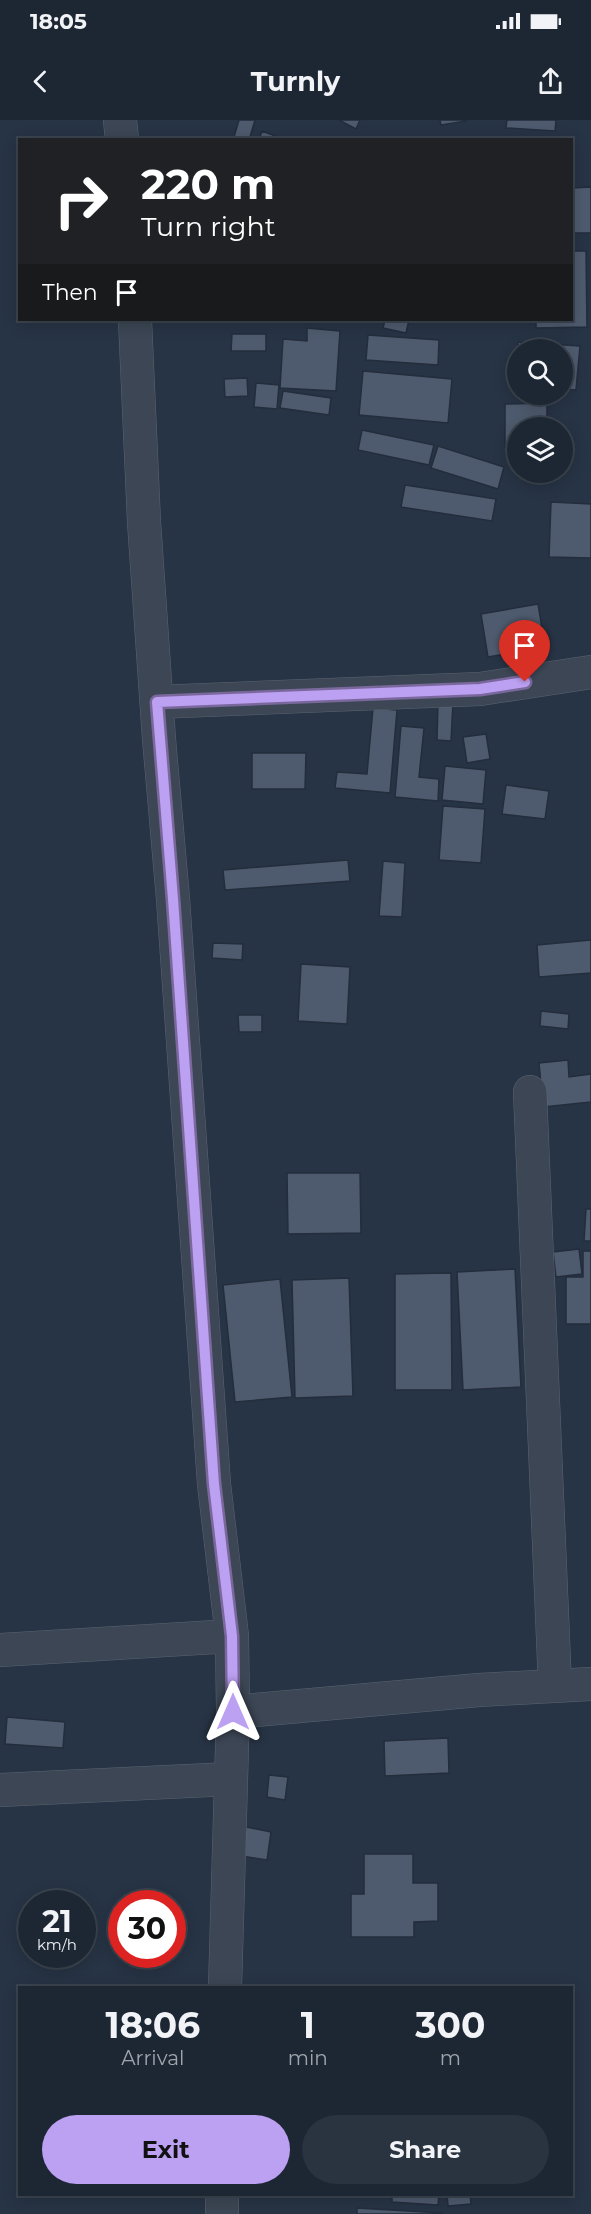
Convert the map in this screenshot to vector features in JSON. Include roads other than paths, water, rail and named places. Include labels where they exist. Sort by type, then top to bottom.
[{"type":"street","points":[[120,120],[122,138]]},
{"type":"street","points":[[135,321],[144,522],[214,1484],[232,1636],[233,1712],[225,1986]]},
{"type":"street","points":[[157,702],[480,689],[591,672]]},
{"type":"street","points":[[530,1092],[555,1686]]},
{"type":"street","points":[[0,1650],[232,1636]]},
{"type":"street","points":[[233,1712],[478,1690],[591,1684]]},
{"type":"street","points":[[0,1790],[230,1779]]},
{"type":"street","points":[[222,2196],[222,2214]]}]
